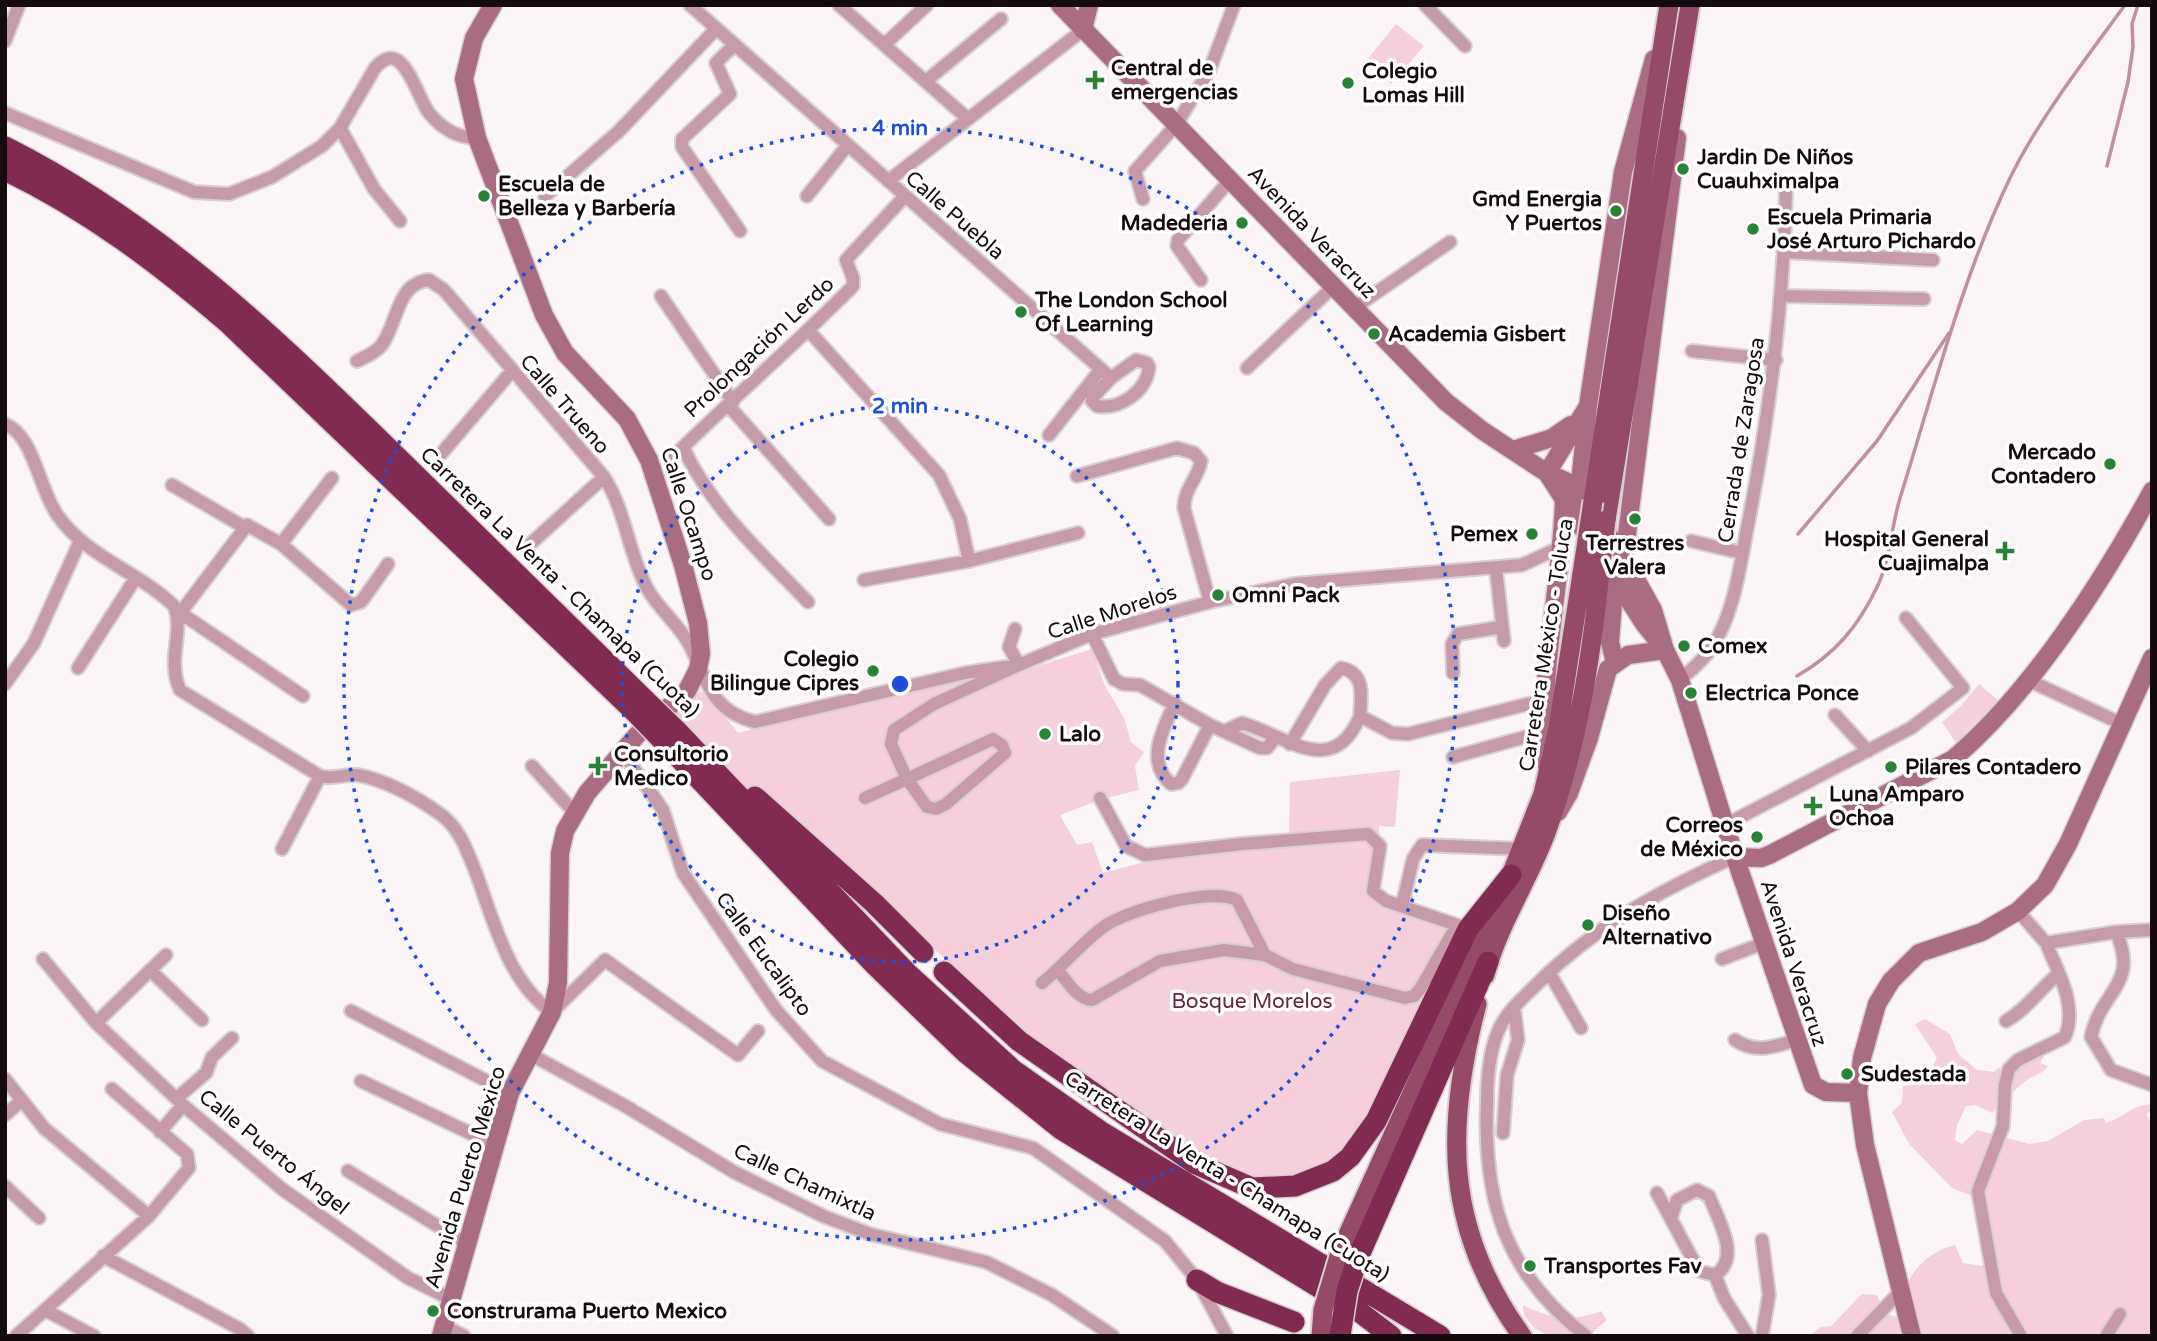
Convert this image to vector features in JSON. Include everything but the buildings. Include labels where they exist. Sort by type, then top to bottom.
[{"type":"highway","name":"Carretera La Venta - Chamapa (Cuota)","points":[[5,147],[63,177],[138,226],[235,302],[310,370],[672,738],[876,966],[965,1052],[1061,1129],[1361,1313],[1391,1336]]},
{"type":"highway","name":"Carretera La Venta - Chamapa (Cuota)","points":[[5,170],[97,220],[160,264],[227,322],[640,706]]},
{"type":"highway","name":"Carretera La Venta - Chamapa (Cuota)","points":[[672,738],[713,768],[907,973],[1013,1070],[1103,1133],[1440,1336]]},
{"type":"highway","points":[[713,768],[768,806],[923,952]]},
{"type":"highway","points":[[944,972],[1019,1041],[1195,1163],[1252,1188],[1295,1186],[1334,1171],[1350,1157],[1376,1121],[1462,927],[1511,875]]},
{"type":"highway","points":[[1340,1336],[1349,1255],[1488,962]]},
{"type":"highway","points":[[1197,1280],[1217,1292],[1294,1322]]},
{"type":"main road","name":"Carretera México - Toluca","points":[[1522,1336],[1488,1280],[1469,1235],[1456,1177],[1456,1118],[1467,1043],[1488,962],[1545,834],[1578,730],[1606,520],[1689,8]]},
{"type":"main road","name":"Carretera México - Toluca","points":[[1321,1336],[1323,1310],[1522,849],[1548,777],[1599,575],[1578,497],[1669,9]]},
{"type":"street","points":[[6,39],[19,5]]},
{"type":"street","name":"Calle Puebla","points":[[690,5],[733,46],[1111,378]]},
{"type":"street","points":[[839,5],[968,119]]},
{"type":"street","points":[[885,44],[927,5]]},
{"type":"street","name":"Avenida Veracruz","points":[[1060,5],[1446,402],[1547,474],[1570,482],[1578,497],[1624,558],[1653,610],[1665,650],[1680,680],[1735,857],[1813,1085],[1826,1092],[1858,1093]]},
{"type":"street","points":[[888,181],[1083,30],[1088,5]]},
{"type":"street","points":[[1143,199],[1135,171],[1176,125],[1210,69],[1234,5]]},
{"type":"street","points":[[1425,5],[1465,46]]},
{"type":"street","name":"Calle Ocampo","points":[[487,7],[474,38],[464,79],[477,138],[550,326],[565,353],[627,419],[649,460],[698,623],[701,639],[698,669]]},
{"type":"street","points":[[1624,558],[1682,101],[1689,8]]},
{"type":"street","points":[[1548,777],[1543,732],[1544,700],[1563,546],[1578,497],[1588,406],[1623,172],[1669,9]]},
{"type":"street","points":[[926,81],[1001,19]]},
{"type":"street","points":[[545,195],[620,131],[715,30]]},
{"type":"street","points":[[733,46],[716,63],[730,94],[686,134],[682,139],[682,147],[740,231]]},
{"type":"street","points":[[5,113],[173,184],[209,195],[229,194],[262,182],[308,156],[340,128],[375,68],[382,60],[393,57],[402,62],[429,112],[446,130],[462,138],[477,138]]},
{"type":"street","points":[[340,128],[374,189],[400,220]]},
{"type":"street","points":[[807,196],[846,146]]},
{"type":"street","points":[[1201,280],[1177,246],[1178,240],[1230,180]]},
{"type":"street","name":"Cerrada de Zaragosa","points":[[1680,680],[1712,648],[1729,613],[1742,553],[1768,423],[1776,360],[1785,252],[1786,187]]},
{"type":"street","name":"Prolongación Lerdo","points":[[671,459],[709,419],[731,403],[853,286],[853,278],[846,265],[849,255],[904,197]]},
{"type":"street","points":[[1354,308],[1450,242]]},
{"type":"street","points":[[1785,252],[1933,260]]},
{"type":"street","name":"Calle Trueno","points":[[357,361],[382,345],[406,292],[421,281],[429,281],[459,308],[614,492],[646,587],[670,621],[682,632],[698,669]]},
{"type":"street","points":[[1247,368],[1333,287]]},
{"type":"street","points":[[661,296],[731,403],[829,519]]},
{"type":"street","points":[[1782,296],[1924,299]]},
{"type":"street","points":[[808,331],[939,475],[960,519],[969,561]]},
{"type":"street","points":[[1692,351],[1776,360]]},
{"type":"street","points":[[1136,360],[1147,363],[1149,367],[1146,379],[1135,395],[1106,408],[1097,407],[1092,401],[1093,397],[1111,378],[1136,360]]},
{"type":"street","points":[[1049,435],[1101,369]]},
{"type":"street","points":[[441,454],[511,372]]},
{"type":"street","points":[[1547,474],[1588,406]]},
{"type":"street","points":[[1513,450],[1552,438],[1577,421]]},
{"type":"street","points":[[5,424],[22,435],[45,496],[80,541],[167,599],[178,616],[188,618],[303,696]]},
{"type":"street","points":[[683,447],[705,488],[749,541],[808,602]]},
{"type":"street","points":[[1077,476],[1177,448],[1194,453],[1201,461],[1200,469],[1184,496],[1184,508],[1210,602]]},
{"type":"street","points":[[527,547],[604,477]]},
{"type":"street","points":[[281,544],[332,478]]},
{"type":"street","points":[[172,485],[244,527]]},
{"type":"street","points":[[1586,1336],[1530,1281],[1508,1246],[1490,1186],[1486,1133],[1488,1076],[1500,1027],[1514,1007],[1549,972],[1588,937],[1627,911],[1735,857],[1761,858],[1769,855],[1953,759],[1979,737],[2028,680],[2119,550],[2152,491]]},
{"type":"street","name":"Avenida Veracruz","points":[[1578,497],[1599,575],[1665,650]]},
{"type":"street","points":[[388,564],[360,601],[352,605],[281,544],[251,525],[244,527],[178,616],[173,655],[175,678],[180,690],[320,776],[329,779],[356,775],[377,782],[438,813],[452,825],[465,845],[514,970],[535,1001],[552,1012],[604,960],[738,1055],[758,1031]]},
{"type":"street","points":[[864,580],[969,561],[1078,533]]},
{"type":"street","points":[[1563,546],[1576,536],[1590,541]]},
{"type":"street","points":[[5,684],[34,643],[80,541]]},
{"type":"street","points":[[1691,541],[1742,553]]},
{"type":"street","name":"Calle Morelos","points":[[698,669],[706,686],[724,707],[737,717],[755,722],[965,673],[1019,665],[1093,634],[1210,602],[1294,584],[1522,565],[1563,546]]},
{"type":"street","points":[[1496,569],[1504,641]]},
{"type":"street","points":[[1599,575],[1615,663]]},
{"type":"street","points":[[78,668],[135,579]]},
{"type":"street","points":[[1725,825],[1911,728],[1963,688],[1906,618]]},
{"type":"street","points":[[1453,673],[1452,644],[1458,635],[1502,627]]},
{"type":"street","points":[[865,798],[907,779],[984,741],[993,739],[1002,745],[1005,753],[936,809],[927,807],[907,779],[891,744],[894,730],[934,704],[1019,665],[1009,647],[1015,629]]},
{"type":"street","points":[[1093,634],[1114,679],[1123,684],[1140,685],[1210,725],[1227,730],[1260,748],[1267,748],[1276,737],[1290,744],[1313,750],[1336,746],[1351,734],[1360,716],[1360,680],[1341,668],[1325,685],[1290,744]]},
{"type":"street","points":[[1545,834],[1569,793],[1608,669],[1628,655],[1665,650]]},
{"type":"street","points":[[1912,1336],[1866,1145],[1858,1093],[1862,1058],[1877,1004],[1906,963],[1919,953],[1982,932],[2018,911],[2045,885],[2068,844],[2120,723],[2152,658]]},
{"type":"street","name":"Avenida Puerto México","points":[[442,1331],[510,1093],[528,1053],[552,1012],[560,954],[559,853],[574,812],[623,752],[687,691],[698,669]]},
{"type":"street","points":[[2028,680],[2120,723]]},
{"type":"street","points":[[1360,716],[1392,733],[1408,734],[1544,700]]},
{"type":"street","points":[[1175,704],[1156,745],[1163,773],[1171,784],[1182,779],[1210,725]]},
{"type":"street","points":[[1835,715],[1868,751]]},
{"type":"street","points":[[1453,757],[1543,732]]},
{"type":"street","name":"Calle Eucalipto","points":[[623,752],[663,810],[683,873],[776,1010],[821,1061],[940,1124],[1033,1148],[1164,1241],[1197,1280],[1227,1336]]},
{"type":"street","points":[[532,766],[574,812]]},
{"type":"street","points":[[282,849],[320,776]]},
{"type":"street","points":[[1058,970],[1084,999],[1092,999],[1169,959],[1224,950],[1265,955],[1293,969],[1405,998],[1420,989],[1462,927],[1402,906],[1373,891],[1380,846],[1368,834],[1145,855],[1125,846],[1100,798]]},
{"type":"street","points":[[1402,906],[1413,859],[1422,845],[1522,849]]},
{"type":"street","points":[[1042,983],[1112,921],[1204,896],[1229,896],[1237,900],[1265,955]]},
{"type":"street","points":[[2018,911],[2046,943],[2059,973],[2070,1010],[2070,1024],[2065,1037],[2018,1060],[2009,1069],[2005,1084],[2003,1126],[1978,1191],[1996,1293],[2021,1336]]},
{"type":"street","points":[[2046,943],[2116,932],[2152,930]]},
{"type":"street","points":[[2116,932],[2125,957],[2123,978],[2095,1017],[2091,1037],[2111,1070],[2152,1086]]},
{"type":"street","points":[[1722,959],[1764,943]]},
{"type":"street","points":[[99,1019],[166,955]]},
{"type":"street","name":"Calle Puerto Ángel","points":[[43,959],[180,1101],[282,1189],[408,1278],[451,1299]]},
{"type":"street","points":[[150,970],[202,1020]]},
{"type":"street","points":[[1549,972],[1581,1028]]},
{"type":"street","points":[[2006,1021],[2019,1014],[2036,992],[2059,973]]},
{"type":"street","points":[[1503,1133],[1507,1075],[1518,1040],[1514,1007]]},
{"type":"street","points":[[351,1011],[510,1093]]},
{"type":"street","points":[[160,1132],[180,1101],[206,1073],[212,1057],[232,1038]]},
{"type":"street","points":[[1735,1040],[1748,1048],[1766,1049],[1796,1040]]},
{"type":"street","name":"Calle Chamixtla","points":[[528,1053],[627,1107],[734,1172],[823,1216],[870,1234],[986,1262],[1052,1295],[1113,1336]]},
{"type":"street","points":[[5,1079],[44,1128],[149,1216]]},
{"type":"street","points":[[360,1081],[495,1145]]},
{"type":"street","points":[[16,1336],[149,1216],[185,1175],[190,1162],[187,1154],[112,1089]]},
{"type":"street","points":[[5,1115],[22,1100]]},
{"type":"street","points":[[348,1171],[467,1244]]},
{"type":"street","points":[[5,1186],[39,1217]]},
{"type":"street","points":[[1657,1193],[1699,1271],[1715,1275],[1725,1269],[1729,1261],[1726,1243],[1709,1196],[1697,1190],[1677,1200],[1671,1218]]},
{"type":"street","points":[[1762,1240],[1769,1295],[1762,1336]]},
{"type":"street","points":[[103,1256],[240,1329],[247,1336]]},
{"type":"street","points":[[1715,1275],[1724,1298],[1748,1336]]},
{"type":"street","points":[[1857,1336],[1900,1292]]},
{"type":"street","points":[[45,1310],[94,1336]]},
{"type":"street","points":[[2106,1336],[2120,1314]]},
{"type":"street","points":[[442,1331],[464,1336]]},
{"type":"green space","points":[[1396,24],[1424,46],[1391,84],[1365,62]]},
{"type":"green space","name":"Bosque Morelos","points":[[1092,649],[1105,686],[1124,718],[1131,742],[1144,752],[1135,766],[1139,790],[1102,799],[1060,815],[1077,845],[1092,842],[1103,873],[1194,849],[1289,839],[1290,782],[1400,770],[1395,827],[1379,826],[1380,846],[1369,892],[1468,929],[1369,1123],[1350,1147],[1311,1174],[1260,1181],[1229,1171],[1150,1122],[1041,1046],[986,1000],[887,902],[766,799],[731,778],[672,717],[688,699],[700,691],[712,700],[738,733],[868,699],[1021,671]]},
{"type":"green space","points":[[1979,684],[1999,701],[1980,725],[1957,745],[1942,722],[1960,707]]},
{"type":"green space","points":[[1925,1019],[1950,1034],[1958,1054],[1977,1070],[1994,1072],[1998,1068],[2005,1071],[2048,1047],[2040,1063],[2048,1066],[2046,1069],[2025,1081],[1992,1113],[1975,1105],[1966,1106],[1957,1125],[1955,1140],[1962,1144],[1977,1130],[2029,1144],[2048,1141],[2084,1120],[2104,1118],[2106,1123],[2137,1107],[2151,1104],[2150,1112],[2146,1114],[2152,1125],[2152,1336],[1809,1336],[1821,1327],[1831,1326],[1862,1294],[1877,1295],[1885,1314],[1903,1318],[1905,1292],[1914,1271],[1942,1249],[1955,1245],[1963,1263],[1989,1267],[1970,1195],[1952,1188],[1910,1145],[1892,1112],[1902,1103],[1903,1086],[1923,1084],[1937,1058],[1915,1024]]},
{"type":"green space","points":[[1523,1305],[1552,1316],[1572,1318],[1601,1311],[1607,1320],[1588,1336],[1550,1336],[1534,1328],[1524,1315]]},
{"type":"waterway","points":[[1797,676],[1811,668],[1844,638],[1862,615],[1877,587],[1885,565],[1898,506],[1950,334],[1993,216],[2034,134],[2125,5]]},
{"type":"waterway","points":[[2107,166],[2128,82],[2133,47],[2132,24],[2138,5]]},
{"type":"waterway","points":[[1798,534],[1877,441],[1949,333]]},
{"type":"place","name":"Central de emergencias","points":[[1095,80]]},
{"type":"place","name":"Colegio Lomas Hill","points":[[1348,83]]},
{"type":"place","name":"Jardin De Niños Cuauhximalpa","points":[[1683,169]]},
{"type":"place","name":"Escuela de Belleza y Barbería","points":[[484,196]]},
{"type":"place","name":"Gmd Energia Y Puertos","points":[[1616,211]]},
{"type":"place","name":"Madederia","points":[[1242,223]]},
{"type":"place","name":"Escuela Primaria José Arturo Pichardo","points":[[1753,229]]},
{"type":"place","name":"The London School Of Learning","points":[[1021,312]]},
{"type":"place","name":"Academia Gisbert","points":[[1374,334]]},
{"type":"place","name":"Mercado Contadero","points":[[2110,464]]},
{"type":"place","name":"Terrestres Valera","points":[[1635,519]]},
{"type":"place","name":"Pemex","points":[[1532,534]]},
{"type":"place","name":"Hospital General Cuajimalpa","points":[[2005,551]]},
{"type":"place","name":"Omni Pack","points":[[1218,595]]},
{"type":"place","name":"Comex","points":[[1684,646]]},
{"type":"place","name":"Colegio Bilingue Cipres","points":[[873,671]]},
{"type":"place","name":"Electrica Ponce","points":[[1691,693]]},
{"type":"place","name":"Lalo","points":[[1045,734]]},
{"type":"place","name":"Consultorio Medico","points":[[598,766]]},
{"type":"place","name":"Pilares Contadero","points":[[1891,767]]},
{"type":"place","name":"Luna Amparo Ochoa","points":[[1813,806]]},
{"type":"place","name":"Correos de México","points":[[1757,837]]},
{"type":"place","name":"Diseño Alternativo","points":[[1588,925]]},
{"type":"place","name":"Sudestada","points":[[1847,1074]]},
{"type":"place","name":"Transportes Fav","points":[[1530,1266]]},
{"type":"place","name":"Construrama Puerto Mexico","points":[[433,1311]]}]
